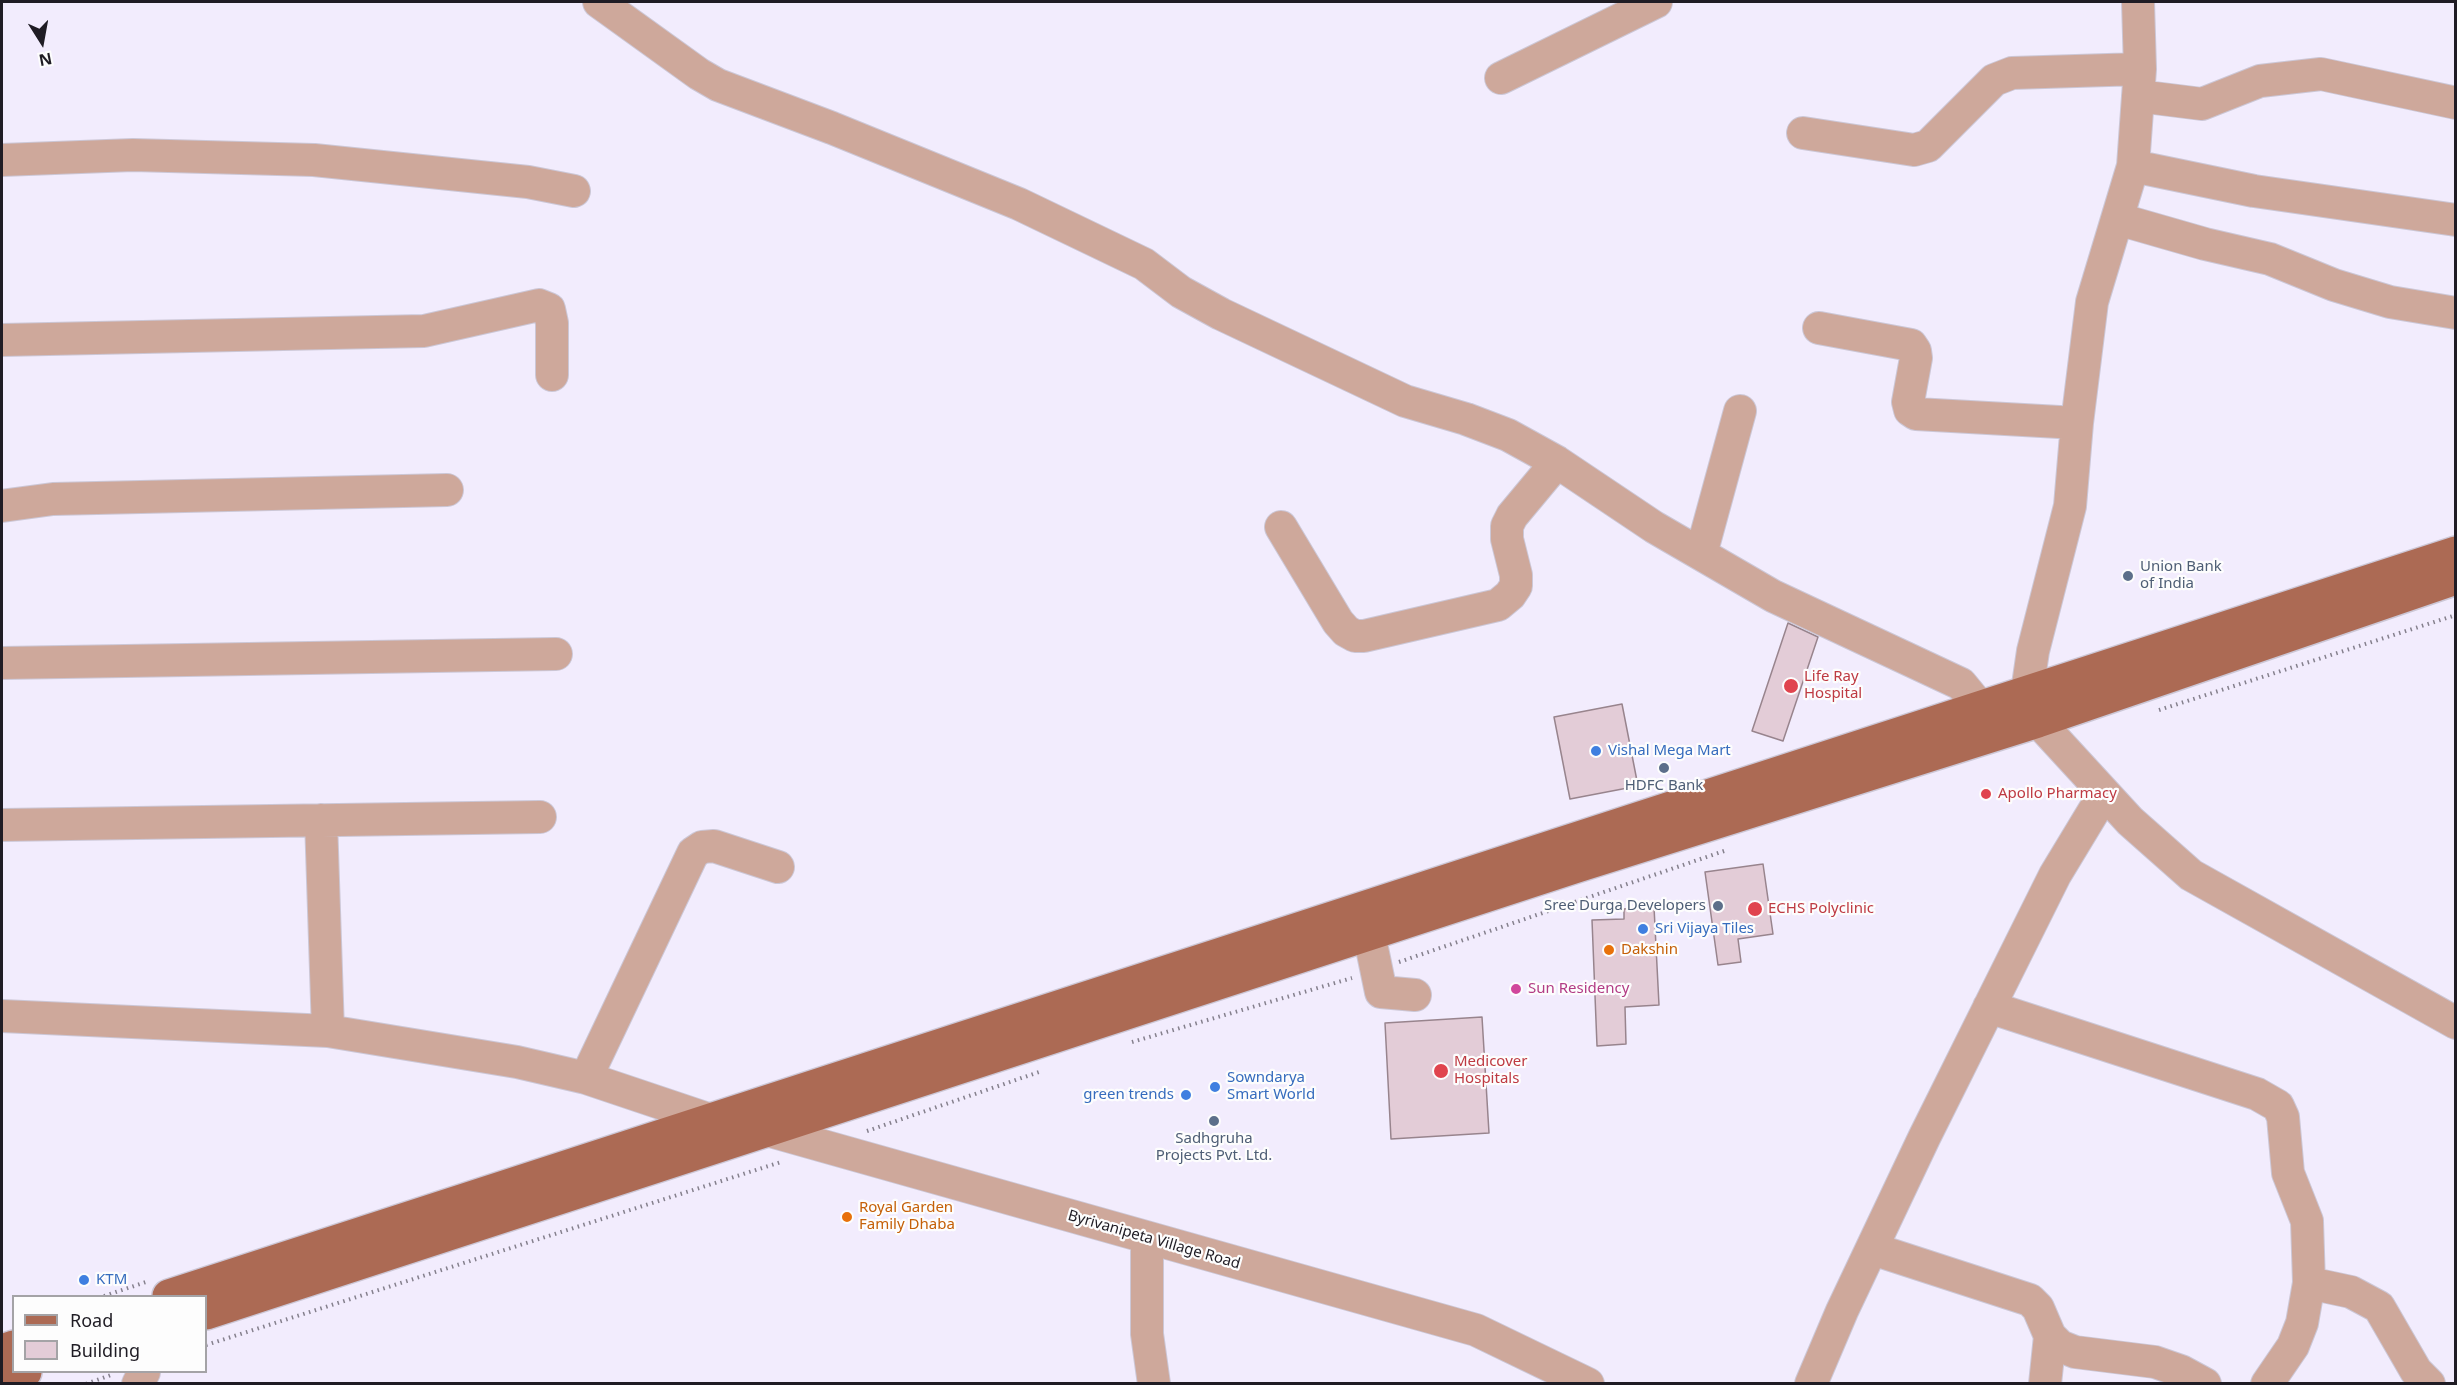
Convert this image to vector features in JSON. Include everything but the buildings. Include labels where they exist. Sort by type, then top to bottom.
[{"type":"main road","points":[[207,1313],[763,1129],[913,1083],[1369,934],[2032,706],[2456,553]]},
{"type":"main road","points":[[172,1295],[1980,707],[2032,706],[2456,578]]},
{"type":"main road","points":[[2,1379],[19,1373]]},
{"type":"street","points":[[598,2],[718,85],[1018,204],[1144,264],[1181,292],[1221,314],[1404,401],[1466,419],[1508,435],[1557,462],[1654,527],[1773,596],[1870,643],[1939,671],[1961,684],[1980,707]]},
{"type":"street","points":[[1501,78],[1656,2]]},
{"type":"street","points":[[2138,2],[2139,83],[2133,166],[2092,302],[2077,423],[2070,506],[2033,651],[2032,706],[2130,822],[2191,875],[2456,1023]]},
{"type":"street","points":[[1803,133],[1914,150],[1928,146],[1994,80],[2012,73],[2139,83],[2202,104],[2260,81],[2321,74],[2456,103]]},
{"type":"street","points":[[2,160],[133,155],[314,160],[528,182],[574,191]]},
{"type":"street","points":[[2133,166],[2254,192],[2456,220]]},
{"type":"street","points":[[2118,219],[2205,244],[2270,259],[2334,285],[2390,302],[2456,313]]},
{"type":"street","points":[[2,340],[424,331],[539,305],[549,309],[552,323],[552,375]]},
{"type":"street","points":[[1819,328],[1911,345],[1916,358],[1908,402],[1910,410],[1916,414],[2077,423]]},
{"type":"street","points":[[1701,554],[1740,411]]},
{"type":"street","points":[[1281,527],[1338,622],[1346,631],[1364,636],[1498,605],[1510,595],[1516,586],[1516,574],[1507,539],[1507,526],[1512,516],[1557,462]]},
{"type":"street","points":[[2,506],[53,499],[447,490]]},
{"type":"street","points":[[2,663],[556,654]]},
{"type":"street","points":[[1811,1383],[1842,1311],[1989,1007],[2055,875],[2104,794]]},
{"type":"street","points":[[2,825],[540,817]]},
{"type":"street","points":[[321,820],[328,1031]]},
{"type":"street","points":[[585,1078],[693,853],[702,847],[714,846],[778,867]]},
{"type":"street","points":[[1369,934],[1381,992],[1415,995]]},
{"type":"street","points":[[1989,1007],[2257,1094],[2278,1106],[2283,1117],[2288,1173],[2303,1205],[2307,1221],[2309,1283],[2302,1323],[2294,1346],[2267,1383]]},
{"type":"street","name":"Byrivanipeta Village Road","points":[[2,1016],[328,1031],[517,1062],[585,1078],[711,1120],[763,1129],[1476,1330],[1588,1383]]},
{"type":"street","points":[[1147,1238],[1147,1334],[1154,1383]]},
{"type":"street","points":[[1873,1249],[2030,1300],[2038,1308],[2050,1336],[2060,1346],[2075,1352],[2156,1362],[2205,1383]]},
{"type":"street","points":[[2309,1283],[2351,1292],[2379,1307],[2416,1371],[2429,1383]]},
{"type":"street","points":[[2045,1383],[2050,1336]]},
{"type":"path","points":[[2148,714],[2456,615]]},
{"type":"path","points":[[1127,1043],[1376,969],[1734,847]]},
{"type":"path","points":[[207,1345],[394,1283],[758,1171],[823,1146],[1049,1069]]},
{"type":"path","points":[[86,1383],[118,1373]]},
{"type":"place","name":"Union Bank of India","points":[[2128,576]]},
{"type":"place","name":"Life Ray Hospital","points":[[1791,686]]},
{"type":"place","name":"Vishal Mega Mart","points":[[1596,751]]},
{"type":"place","name":"HDFC Bank","points":[[1664,768]]},
{"type":"place","name":"Apollo Pharmacy","points":[[1986,794]]},
{"type":"place","name":"Sree Durga Developers","points":[[1718,906]]},
{"type":"place","name":"ECHS Polyclinic","points":[[1755,909]]},
{"type":"place","name":"Sri Vijaya Tiles","points":[[1643,929]]},
{"type":"place","name":"Dakshin","points":[[1609,950]]},
{"type":"place","name":"Sun Residency","points":[[1516,989]]},
{"type":"place","name":"Medicover Hospitals","points":[[1441,1071]]},
{"type":"place","name":"Sowndarya Smart World","points":[[1215,1087]]},
{"type":"place","name":"green trends","points":[[1186,1095]]},
{"type":"place","name":"Sadhgruha Projects Pvt. Ltd.","points":[[1214,1121]]},
{"type":"place","name":"Royal Garden Family Dhaba","points":[[847,1217]]},
{"type":"place","name":"KTM","points":[[84,1280]]}]
